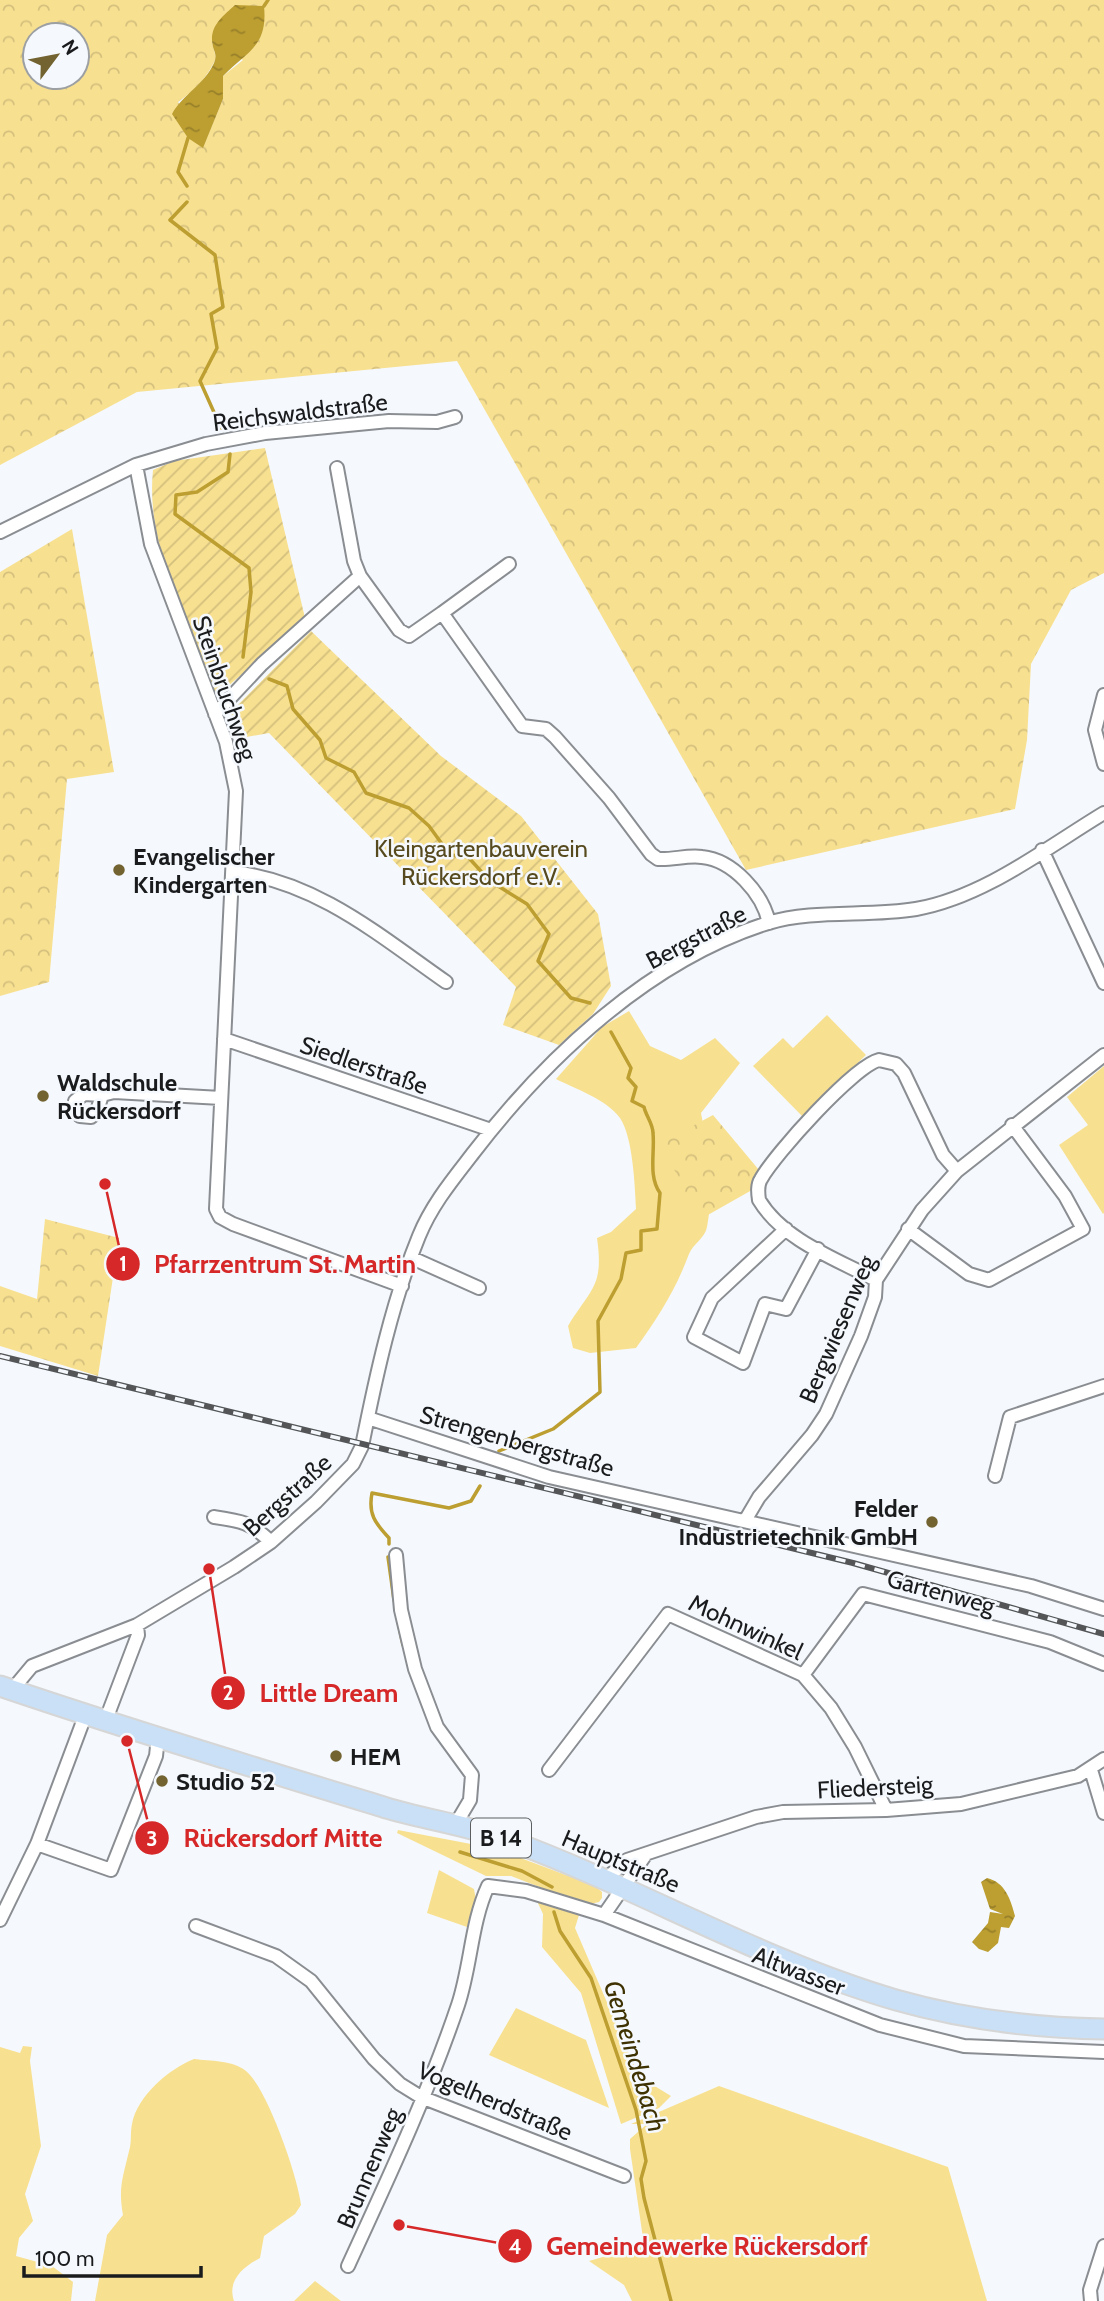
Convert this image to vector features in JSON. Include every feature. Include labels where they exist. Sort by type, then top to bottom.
[{"type":"main road","name":"Hauptstraße","points":[[6,1688],[85,1716],[454,1827],[505,1839],[624,1887],[771,1954],[897,2000],[982,2018],[1070,2029],[1104,2029]]},
{"type":"street","name":"Reichswaldstraße","points":[[0,532],[136,465],[206,444],[265,433],[389,421],[437,422],[455,417]]},
{"type":"street","name":"Steinbruchweg","points":[[136,465],[151,544],[228,749],[236,791],[216,1209],[220,1217],[316,1256],[402,1286]]},
{"type":"street","points":[[337,468],[354,561],[360,576],[399,630],[409,636],[509,564]]},
{"type":"street","points":[[215,714],[262,664],[360,576]]},
{"type":"street","points":[[442,613],[522,726],[546,729],[555,737],[609,798],[652,854],[659,859],[691,856],[717,861],[753,890],[761,900],[769,923]]},
{"type":"street","points":[[1104,695],[1095,730],[1104,764]]},
{"type":"street","name":"Bergstraße","points":[[6,1688],[32,1666],[137,1625],[200,1590],[271,1542],[353,1464],[362,1446],[402,1286],[420,1234],[440,1196],[491,1130],[570,1044],[597,1020],[685,962],[769,923],[801,917],[917,909],[965,894],[1104,813]]},
{"type":"street","points":[[1042,850],[1104,983]]},
{"type":"street","points":[[233,872],[257,874],[320,898],[361,921],[446,982]]},
{"type":"street","name":"Siedlerstraße","points":[[224,1040],[491,1130]]},
{"type":"street","name":"Bergwiesenweg","points":[[746,1520],[760,1497],[812,1435],[826,1414],[876,1297],[876,1280],[908,1229],[957,1171],[1104,1055]]},
{"type":"street","points":[[876,1280],[818,1250],[786,1229],[759,1200],[761,1179],[804,1126],[870,1062],[888,1060],[904,1073],[943,1155],[957,1171]]},
{"type":"street","points":[[102,1095],[114,1092],[221,1098]]},
{"type":"street","points":[[908,1229],[969,1274],[989,1280],[1083,1229],[1065,1196],[1012,1125]]},
{"type":"street","points":[[786,1229],[712,1298],[694,1337],[743,1363],[765,1304],[786,1309],[818,1250]]},
{"type":"street","points":[[412,1258],[479,1288]]},
{"type":"street","points":[[995,1476],[1010,1417],[1104,1386]]},
{"type":"street","name":"Strengenbergstraße","points":[[368,1418],[549,1477],[1031,1586],[1104,1609]]},
{"type":"street","points":[[214,1517],[244,1522],[271,1542]]},
{"type":"street","points":[[396,1555],[401,1610],[415,1669],[437,1727],[472,1774],[470,1800],[454,1827]]},
{"type":"street","name":"Gartenweg","points":[[803,1675],[863,1594],[1050,1642],[1104,1664]]},
{"type":"street","name":"Mohnwinkel","points":[[549,1770],[668,1614],[803,1675],[831,1707],[855,1747],[886,1810]]},
{"type":"street","points":[[105,1722],[138,1635],[137,1625]]},
{"type":"street","points":[[0,1920],[37,1844],[85,1716]]},
{"type":"street","points":[[37,1844],[110,1870],[156,1756],[158,1737]]},
{"type":"street","name":"Fliedersteig","points":[[606,1880],[627,1860],[756,1817],[783,1812],[886,1810],[961,1804],[1078,1776],[1104,1759]]},
{"type":"street","points":[[1091,1770],[1104,1813]]},
{"type":"street","points":[[604,1915],[646,1854]]},
{"type":"street","name":"Altwasser","points":[[488,1886],[526,1891],[604,1915],[880,2025],[964,2046],[1104,2052]]},
{"type":"street","name":"Brunnenweg","points":[[348,2266],[458,2005],[481,1902],[488,1886]]},
{"type":"street","name":"Vogelherdstraße","points":[[196,1927],[276,1956],[311,1980],[374,2059],[400,2084],[421,2098],[624,2176]]},
{"type":"street","points":[[1091,2301],[1090,2290],[1104,2246]]},
{"type":"green space","points":[[0,0],[1104,0],[1104,573],[1071,590],[1031,664],[1027,740],[1015,809],[746,870],[457,361],[137,392],[0,465]],"holes":[[[212,42],[243,60],[223,76],[223,99],[203,147],[178,102],[200,83],[213,65],[216,58]]]},
{"type":"green space","points":[[265,448],[305,618],[216,697],[162,557],[152,499],[153,470],[174,461]]},
{"type":"green space","points":[[72,529],[114,772],[67,779],[49,982],[0,996],[0,572]]},
{"type":"green space","name":"Kleingartenbauverein Rückersdorf e.V.","points":[[311,631],[441,756],[521,816],[598,914],[611,986],[593,1014],[559,1045],[503,1025],[516,987],[269,733],[235,739],[231,712]]},
{"type":"green space","points":[[629,1011],[650,1046],[681,1060],[715,1038],[740,1063],[701,1113],[710,1184],[706,1231],[691,1250],[666,1303],[636,1348],[590,1353],[573,1348],[568,1326],[597,1277],[597,1238],[611,1232],[636,1209],[632,1162],[628,1137],[614,1111],[590,1095],[556,1079],[602,1027]]},
{"type":"green space","points":[[827,1015],[866,1055],[802,1116],[753,1066],[783,1038],[793,1048]]},
{"type":"green space","points":[[1104,1066],[1103,1214],[1059,1145],[1088,1125],[1067,1097]]},
{"type":"green space","points":[[713,1115],[759,1170],[752,1190],[699,1220],[661,1143]]},
{"type":"green space","points":[[45,1219],[119,1238],[98,1376],[0,1346],[0,1286],[37,1299]]},
{"type":"green space","points":[[398,1830],[497,1849],[595,1886],[602,1892],[602,1898],[599,1902],[586,1905],[511,1876],[486,1876],[397,1833]]},
{"type":"green space","points":[[439,1870],[474,1889],[476,1900],[467,1927],[427,1913]]},
{"type":"green space","points":[[536,1899],[579,1915],[575,1928],[634,2065],[653,2085],[671,2096],[659,2108],[621,2124],[581,1993],[542,1947],[543,1914]]},
{"type":"green space","points":[[516,2008],[586,2040],[609,2108],[489,2055]]},
{"type":"green space","points":[[23,2046],[32,2047],[30,2061],[41,2146],[25,2194],[33,2221],[19,2238],[16,2256],[52,2266],[73,2282],[71,2301],[0,2301],[0,2047],[20,2053]]},
{"type":"green space","points":[[194,2059],[241,2067],[254,2080],[280,2134],[301,2205],[295,2214],[264,2236],[260,2258],[242,2270],[235,2281],[232,2293],[234,2301],[95,2301],[107,2235],[123,2215],[122,2183],[135,2114],[140,2103],[156,2085],[174,2069]]},
{"type":"green space","points":[[719,2086],[948,2167],[987,2301],[632,2301],[624,2285],[589,2261],[644,2245],[630,2139],[647,2124],[631,2124]]},
{"type":"green space","points":[[315,2281],[341,2301],[294,2301]]},
{"type":"water","points":[[235,5],[264,6],[263,30],[254,47],[223,76],[223,99],[203,148],[188,138],[172,114],[210,71],[215,58],[212,40],[214,28]]},
{"type":"water","points":[[987,1878],[1003,1888],[1015,1916],[1009,1928],[1001,1927],[998,1943],[988,1952],[979,1949],[972,1942],[988,1923],[990,1912],[1003,1914],[990,1909],[981,1882]]},
{"type":"waterway","points":[[264,6],[268,0]]},
{"type":"waterway","name":"Gemeindebach","points":[[187,186],[178,172],[188,138]]},
{"type":"waterway","name":"Gemeindebach","points":[[187,202],[170,220],[215,255],[223,307],[211,314],[217,348],[200,381],[221,428]]},
{"type":"waterway","name":"Gemeindebach","points":[[230,454],[228,472],[197,492],[176,495],[175,514],[249,568],[251,592],[243,657]]},
{"type":"waterway","name":"Gemeindebach","points":[[269,679],[287,686],[293,709],[320,740],[326,758],[354,772],[366,793],[409,808],[429,826],[450,855],[468,857],[490,881],[527,904],[549,934],[538,961],[571,998],[590,1003]]},
{"type":"waterway","name":"Gemeindebach","points":[[499,1451],[553,1429],[600,1392],[598,1321],[621,1279],[626,1253],[641,1250],[641,1231],[657,1229],[660,1193],[653,1172],[653,1130],[644,1107],[632,1101],[636,1087],[628,1078],[631,1068],[611,1032]]},
{"type":"waterway","name":"Gemeindebach","points":[[389,1544],[389,1538],[376,1523],[372,1513],[372,1493],[449,1508],[471,1501],[480,1486]]},
{"type":"waterway","name":"Gemeindebach","points":[[388,1557],[394,1600]]},
{"type":"waterway","name":"Gemeindebach","points":[[398,1622],[403,1645]]},
{"type":"waterway","name":"Gemeindebach","points":[[460,1852],[522,1871],[552,1887]]},
{"type":"waterway","name":"Gemeindebach","points":[[554,1912],[560,1931],[591,1978],[636,2110],[646,2161],[641,2179],[644,2198],[671,2301]]},
{"type":"railway","points":[[0,1356],[853,1563],[1104,1634]]},
{"type":"place","name":"Evangelischer Kindergarten","points":[[119,870]]},
{"type":"place","name":"Waldschule Rückersdorf","points":[[43,1096]]},
{"type":"place","name":"Pfarrzentrum St. Martin","points":[[105,1184]]},
{"type":"place","name":"Felder Industrietechnik GmbH","points":[[932,1522]]},
{"type":"place","name":"Little Dream","points":[[209,1569]]},
{"type":"place","name":"Rückersdorf Mitte","points":[[127,1741]]},
{"type":"place","name":"HEM","points":[[336,1756]]},
{"type":"place","name":"Studio 52","points":[[162,1781]]},
{"type":"place","name":"Gemeindewerke Rückersdorf","points":[[399,2225]]}]
